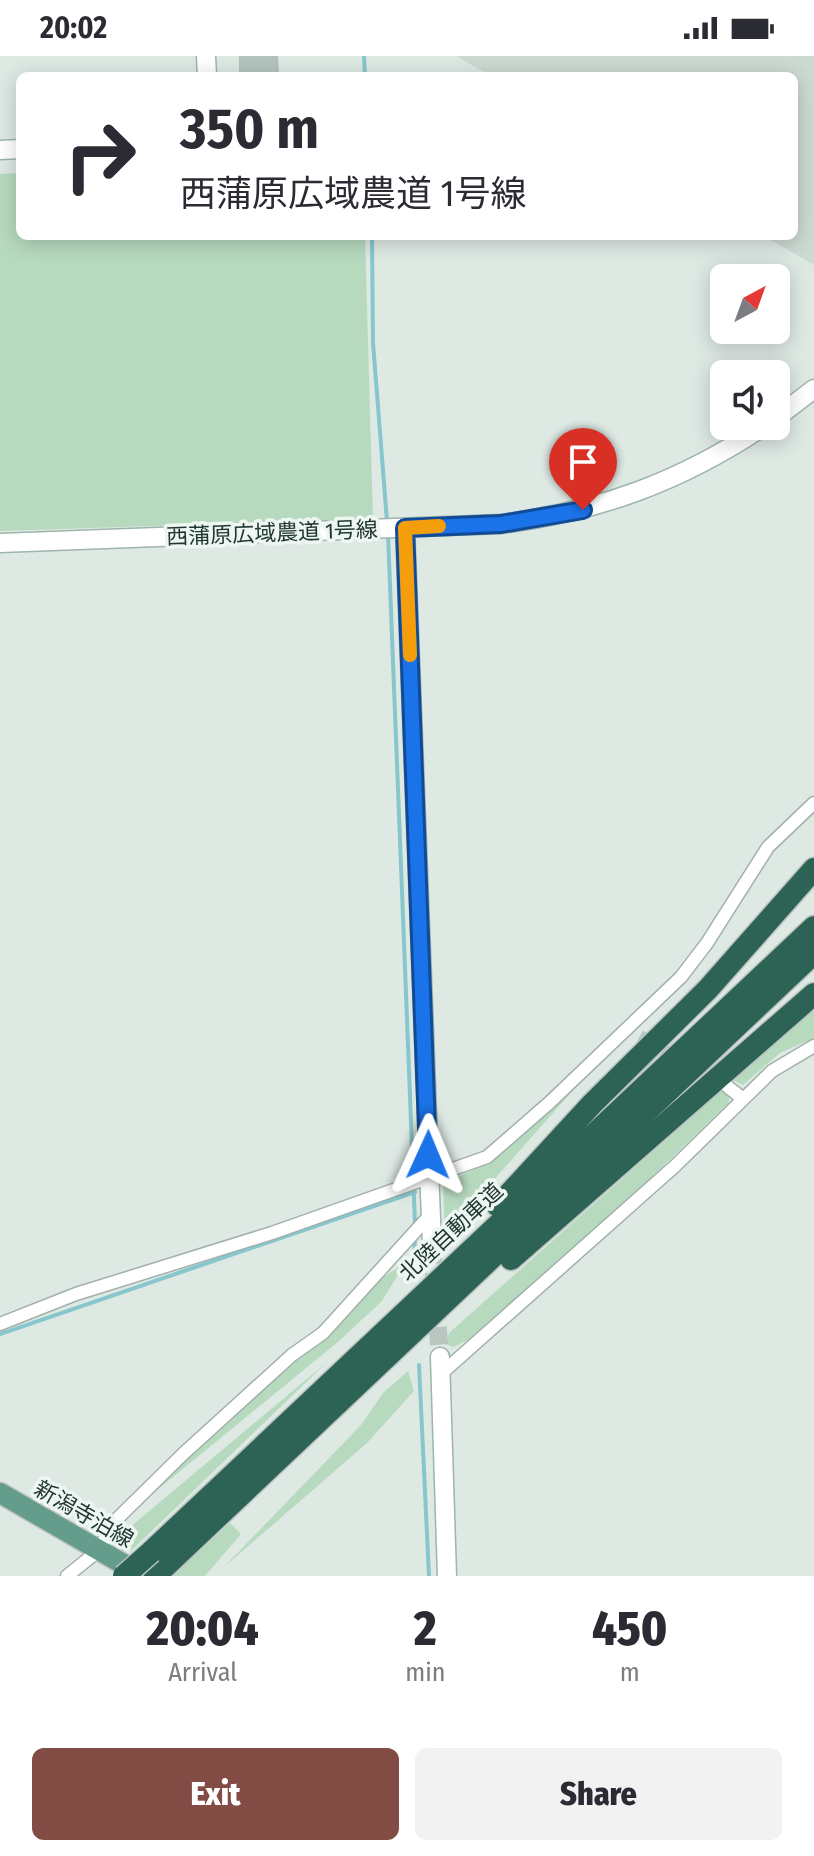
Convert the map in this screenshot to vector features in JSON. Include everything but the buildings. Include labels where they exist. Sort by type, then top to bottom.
[{"type":"highway","points":[[381,1334],[592,1104],[708,989],[814,869]]},
{"type":"highway","name":"北陸自動車道","points":[[157,1564],[381,1334],[814,927]]},
{"type":"highway","name":"北陸自動車道","points":[[124,1576],[157,1564],[248,1489],[814,953]]},
{"type":"highway","points":[[248,1489],[814,994]]},
{"type":"main road","name":"新潟寺泊線","points":[[0,1493],[144,1576]]},
{"type":"street","points":[[790,407],[814,389]]},
{"type":"street","name":"西蒲原広域農道 1号線","points":[[0,543],[501,524],[563,516],[649,490],[743,440]]},
{"type":"street","points":[[405,528],[429,1106],[427,1179],[432,1246]]},
{"type":"street","points":[[0,1324],[76,1294],[272,1233],[464,1168],[498,1150],[681,977],[707,943],[768,847],[814,803]]},
{"type":"street","points":[[628,1027],[640,1036]]},
{"type":"street","points":[[447,1576],[441,1365],[675,1166],[778,1066],[814,1046]]},
{"type":"street","points":[[728,1087],[742,1098]]},
{"type":"street","points":[[67,1576],[98,1551],[127,1510],[292,1355],[323,1333],[431,1214]]},
{"type":"shaded area","points":[[456,56],[814,56],[814,265],[771,240],[798,240],[798,72],[484,72]]},
{"type":"green space","points":[[16,173],[16,240],[365,240],[373,519],[0,531],[0,174]]},
{"type":"green space","points":[[814,1011],[814,1038],[780,1053],[743,1085],[732,1080],[793,1023]]},
{"type":"green space","points":[[576,1087],[445,1235],[443,1184],[490,1162]]},
{"type":"green space","points":[[721,1091],[729,1094],[729,1102],[620,1208],[470,1339],[453,1347],[446,1344],[449,1333]]},
{"type":"green space","points":[[404,1265],[382,1301],[339,1341],[145,1500],[211,1435],[336,1325],[372,1287]]},
{"type":"green space","points":[[326,1363],[132,1550],[121,1553],[123,1533]]},
{"type":"green space","points":[[408,1371],[414,1391],[367,1443],[223,1568],[361,1425],[383,1393]]},
{"type":"green space","points":[[230,1523],[241,1534],[205,1576],[172,1576]]},
{"type":"waterway","points":[[364,56],[365,72]]},
{"type":"waterway","points":[[372,240],[373,343],[387,521]]},
{"type":"waterway","points":[[388,534],[415,1224]]},
{"type":"waterway","points":[[0,1334],[415,1192]]},
{"type":"waterway","points":[[414,1260],[415,1237]]},
{"type":"waterway","points":[[419,1365],[429,1576]]},
{"type":"tunnel","points":[[640,1036],[720,1083]]},
{"type":"tunnel","points":[[432,1246],[440,1357]]},
{"type":"slow traffic","points":[[410,655],[405,528],[439,526]]},
{"type":"route","points":[[428,1155],[429,1106],[405,528],[501,524],[563,516],[583,510]]}]
